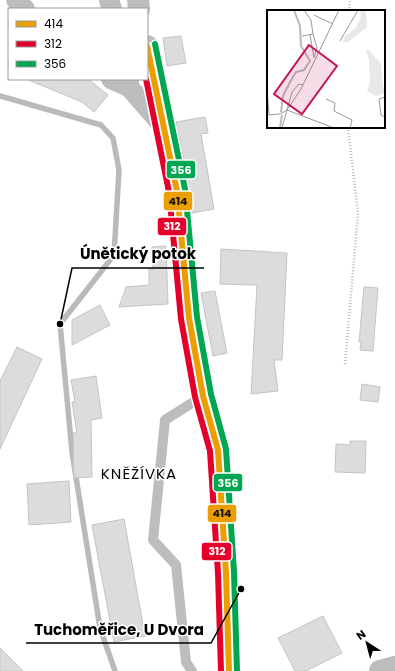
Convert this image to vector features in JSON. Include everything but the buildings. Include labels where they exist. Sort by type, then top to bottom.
[{"type":"street","points":[[16,0],[24,8]]},
{"type":"street","points":[[148,51],[177,191],[189,318],[203,396],[218,450],[226,573],[229,671]]},
{"type":"street","points":[[116,80],[129,83],[163,126]]},
{"type":"street","points":[[380,671],[395,667]]},
{"type":"lane","points":[[192,671],[186,662],[176,566],[153,540],[165,420],[203,396]]},
{"type":"path","points":[[349,10],[350,0]]},
{"type":"path","points":[[345,364],[358,213],[348,128]]},
{"type":"waterway","points":[[0,96],[101,125],[113,138],[119,170],[114,255],[60,324],[72,452],[100,628],[115,671]]},
{"type":"transit line","name":"356","points":[[155,44],[185,189],[197,317],[211,394],[226,449],[234,572],[237,671]]},
{"type":"transit line","name":"414","points":[[148,51],[177,191],[189,318],[203,396],[218,450],[226,573],[229,671]]},
{"type":"transit line","name":"312","points":[[146,80],[169,192],[181,319],[195,397],[210,451],[218,573],[221,671]]},
{"type":"place","name":"Únětický potok","points":[[60,324]]},
{"type":"place","name":"Tuchoměřice, U Dvora","points":[[241,589]]},
{"type":"district","name":"KNĚŽÍVKA","points":[[139,473]]}]
